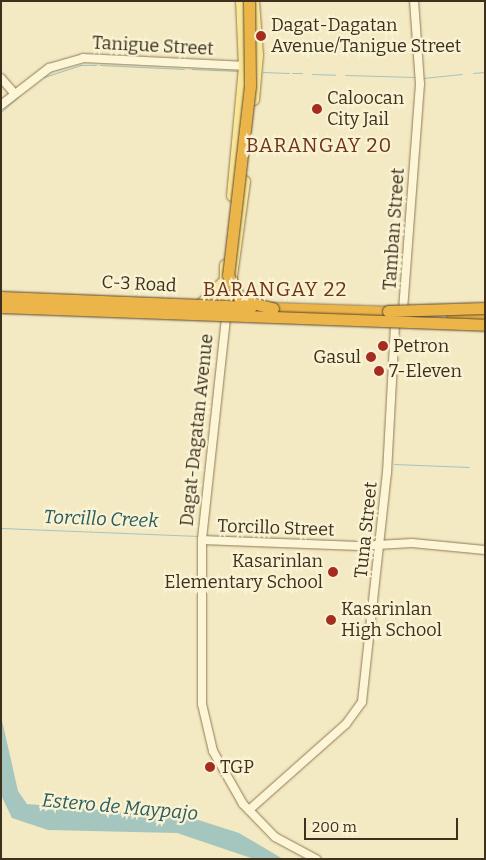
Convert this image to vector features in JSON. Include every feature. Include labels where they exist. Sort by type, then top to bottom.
[{"type":"highway","points":[[250,1],[250,86],[228,275],[240,300],[273,308]]},
{"type":"highway","points":[[1,296],[273,308],[485,314]]},
{"type":"highway","points":[[1,308],[485,326]]},
{"type":"highway","points":[[388,311],[485,308]]},
{"type":"main road","name":"Dagat-Dagatan Avenue","points":[[226,318],[241,63],[241,1]]},
{"type":"main road","name":"Dagat-Dagatan Avenue","points":[[228,281],[257,67],[254,1]]},
{"type":"main road","points":[[202,303],[228,281],[250,306]]},
{"type":"main road","name":"C-3 Road","points":[[1,296],[485,314]]},
{"type":"main road","name":"C-3 Road","points":[[1,308],[226,318],[485,326]]},
{"type":"street","name":"Tamban Street","points":[[403,310],[420,78],[414,1]]},
{"type":"street","name":"Tanigue Street","points":[[1,105],[14,93],[49,68],[83,58],[241,63],[257,67]]},
{"type":"street","points":[[1,78],[14,93]]},
{"type":"street","name":"Dagat-Dagatan Avenue","points":[[226,318],[202,540],[200,671],[206,726],[217,761],[249,810],[275,836],[316,859]]},
{"type":"street","name":"Tuna Street","points":[[249,810],[348,722],[362,702],[380,546],[395,324]]},
{"type":"street","name":"Torcillo Street","points":[[202,540],[380,546],[412,543],[485,550]]},
{"type":"water","points":[[1,716],[18,791],[27,804],[189,817],[239,833],[283,859],[254,859],[177,833],[48,830],[12,818],[1,795]]},
{"type":"waterway","points":[[44,77],[80,65],[96,65]]},
{"type":"waterway","points":[[100,65],[184,69]]},
{"type":"waterway","points":[[192,69],[240,71]]},
{"type":"waterway","points":[[263,72],[289,73]]},
{"type":"waterway","points":[[473,73],[485,72]]},
{"type":"waterway","points":[[292,73],[302,73]]},
{"type":"waterway","points":[[312,74],[335,75]]},
{"type":"waterway","points":[[423,78],[462,74]]},
{"type":"waterway","points":[[345,75],[415,77]]},
{"type":"waterway","points":[[1,112],[19,96]]},
{"type":"waterway","points":[[394,464],[469,467]]},
{"type":"waterway","name":"Torcillo Creek","points":[[1,528],[199,536]]},
{"type":"waterway","name":"Torcillo Creek","points":[[207,536],[231,537]]},
{"type":"waterway","name":"Torcillo Creek","points":[[233,537],[289,539]]},
{"type":"waterway","name":"Torcillo Creek","points":[[298,540],[355,542]]},
{"type":"place","name":"Dagat-Dagatan Avenue/Tanigue Street","points":[[261,36]]},
{"type":"place","name":"Caloocan City Jail","points":[[317,109]]},
{"type":"place","name":"Petron","points":[[383,346]]},
{"type":"place","name":"Gasul","points":[[371,357]]},
{"type":"place","name":"7-Eleven","points":[[379,371]]},
{"type":"place","name":"Kasarinlan Elementary School","points":[[333,572]]},
{"type":"place","name":"Kasarinlan High School","points":[[331,620]]},
{"type":"place","name":"TGP","points":[[210,767]]},
{"type":"district","name":"BARANGAY 20","points":[[319,145]]},
{"type":"district","name":"BARANGAY 22","points":[[275,289]]},
{"type":"water label","name":"Estero de Maypajo","points":[[120,807]]}]
